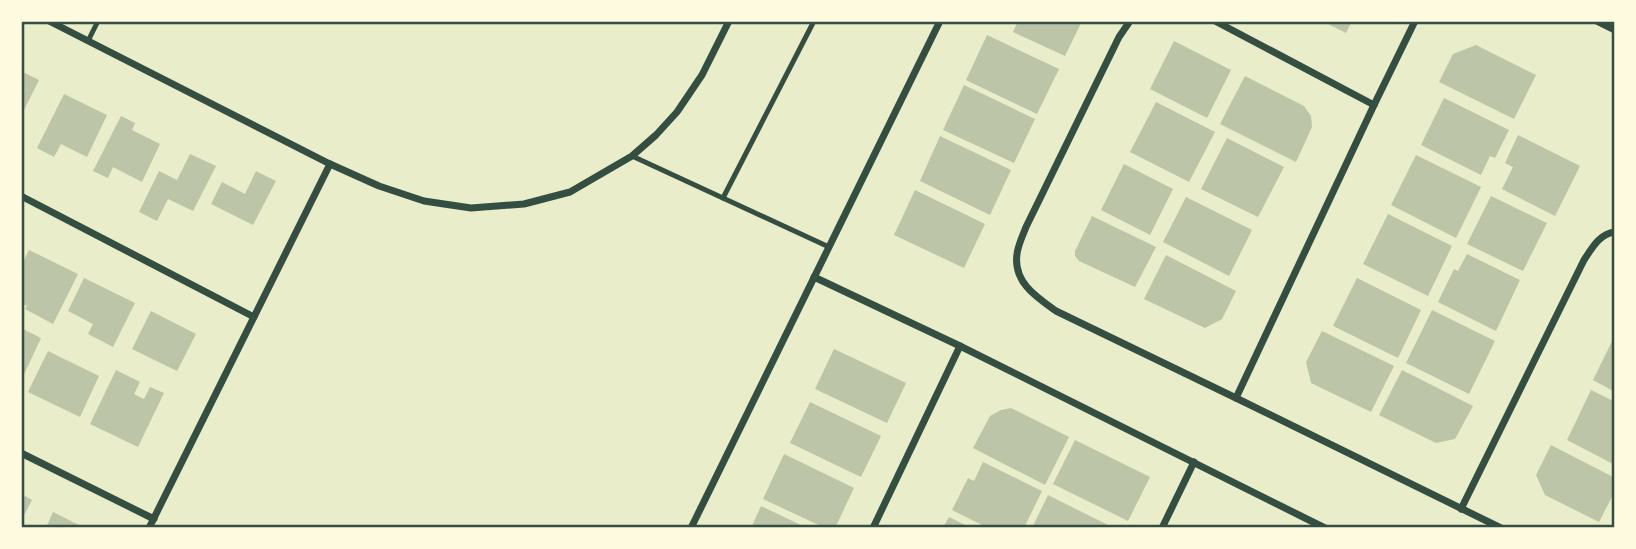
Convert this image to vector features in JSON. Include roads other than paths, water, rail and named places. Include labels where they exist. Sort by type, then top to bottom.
[{"type":"street","points":[[49,21],[330,164],[379,186],[424,201],[471,208],[524,204],[570,192],[632,156],[677,112],[702,75],[729,21]]},
{"type":"street","points":[[691,528],[940,21]]},
{"type":"street","points":[[1130,21],[1119,37],[1026,227],[1016,254],[1018,277],[1032,295],[1056,311],[1501,528]]},
{"type":"street","points":[[1214,21],[1374,105]]},
{"type":"street","points":[[1236,398],[1415,21]]},
{"type":"street","points":[[1597,21],[1615,30]]},
{"type":"street","points":[[149,528],[330,164]]},
{"type":"street","points":[[21,196],[254,317]]},
{"type":"street","points":[[1461,509],[1584,260],[1597,240],[1615,232]]},
{"type":"street","points":[[814,277],[960,346],[1325,528]]},
{"type":"street","points":[[873,528],[960,346]]},
{"type":"street","points":[[21,453],[154,519]]},
{"type":"street","points":[[1162,528],[1194,462]]},
{"type":"lane","points":[[88,41],[97,21]]},
{"type":"lane","points":[[723,198],[814,21]]},
{"type":"lane","points":[[632,156],[828,247]]}]
